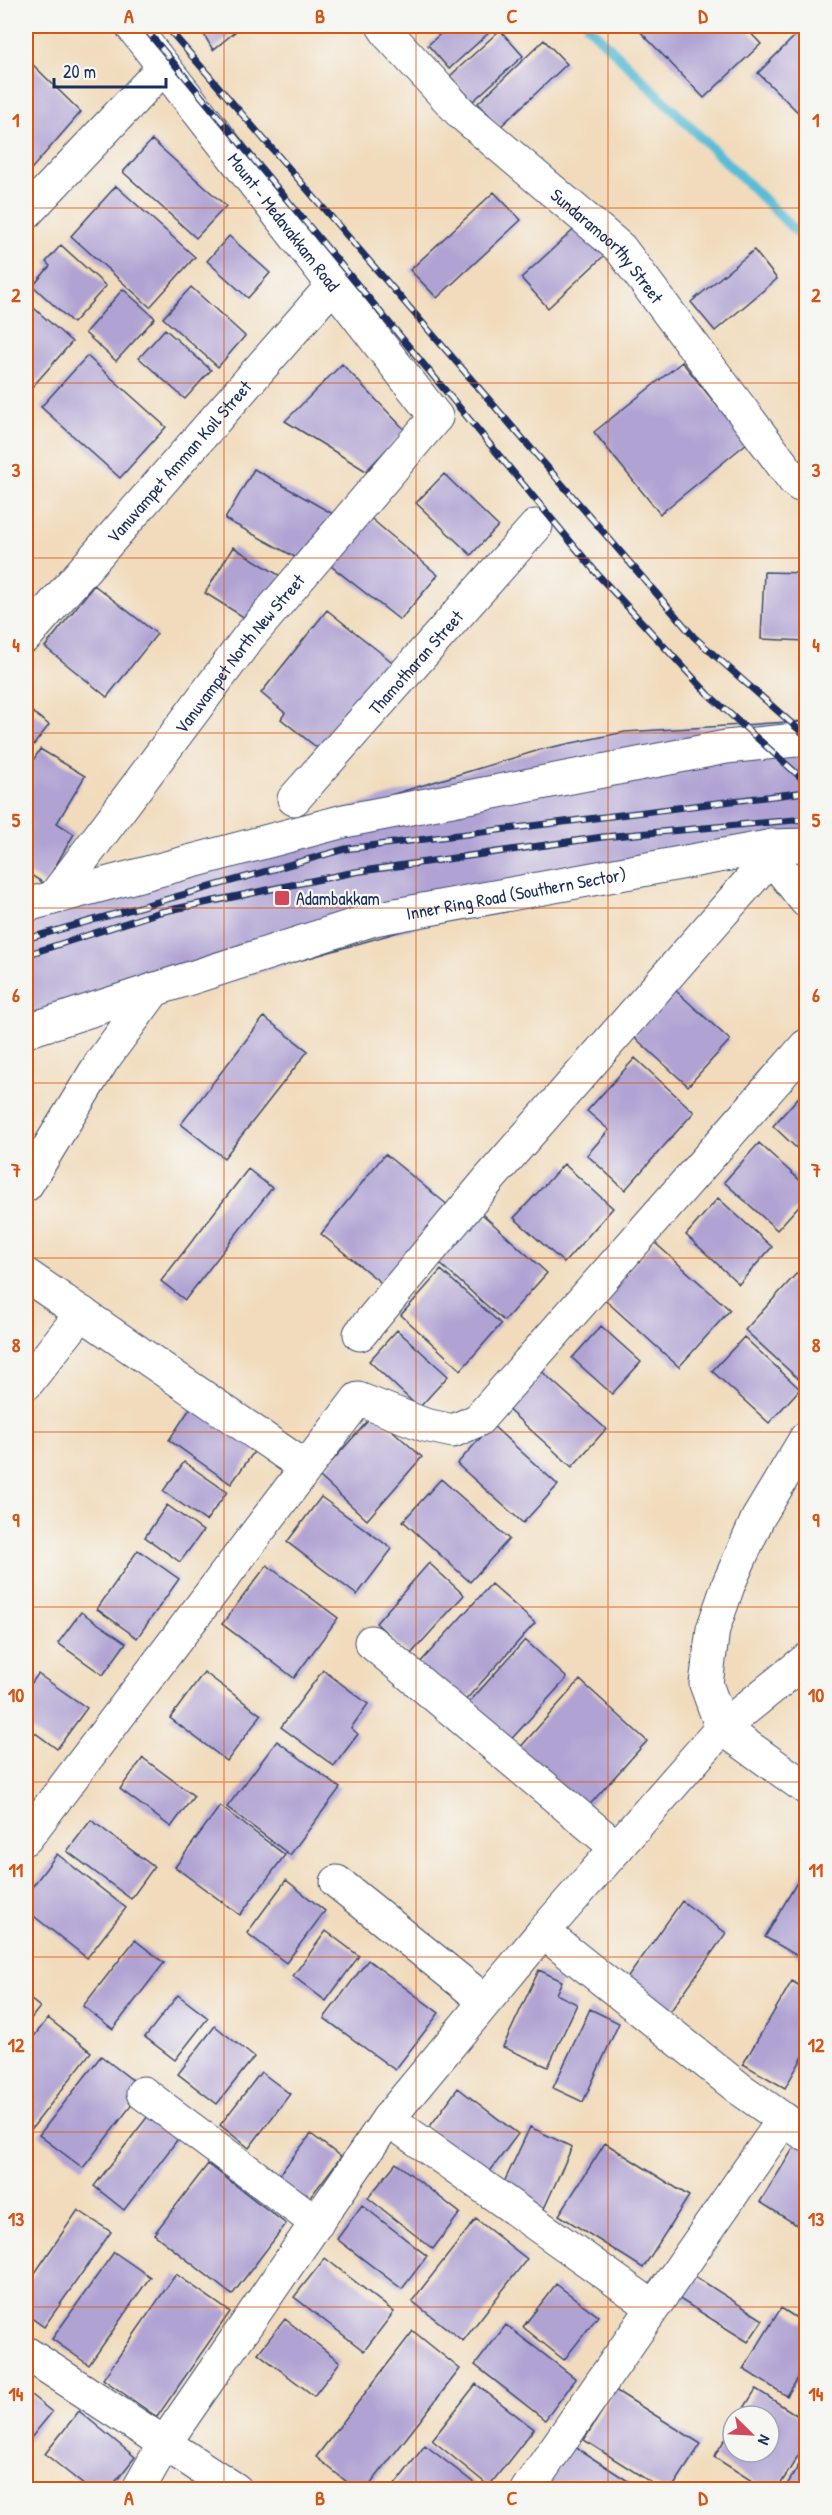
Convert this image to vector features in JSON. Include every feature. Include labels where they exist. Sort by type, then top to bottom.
[{"type":"street","name":"Mount - Medavakkam Road","points":[[132,26],[436,417]]},
{"type":"street","name":"Sundaramoorthy Street","points":[[383,26],[462,114],[620,248],[794,480],[800,485],[807,485]]},
{"type":"street","points":[[26,213],[164,67]]},
{"type":"street","name":"Vanuvampet Amman Koil Street","points":[[26,636],[333,286]]},
{"type":"street","name":"Vanuvampet North New Street","points":[[40,901],[248,638],[436,417]]},
{"type":"street","name":"Thamotharan Street","points":[[294,799],[536,526]]},
{"type":"street","points":[[40,901],[344,821],[726,747],[807,740]]},
{"type":"street","name":"Inner Ring Road (Southern Sector)","points":[[26,1031],[374,919],[807,846]]},
{"type":"street","points":[[360,1334],[491,1176],[772,851],[807,901]]},
{"type":"street","points":[[26,1185],[102,1060],[155,989]]},
{"type":"street","points":[[26,1838],[358,1399],[425,1425],[453,1431],[478,1420],[807,1046]]},
{"type":"street","points":[[26,1275],[305,1467]]},
{"type":"street","points":[[26,1384],[82,1313]]},
{"type":"street","points":[[807,1438],[758,1518],[729,1583],[713,1629],[706,1684],[722,1728],[807,1788]]},
{"type":"street","points":[[371,1642],[616,1848]]},
{"type":"street","points":[[138,2490],[164,2444],[388,2119],[543,1932],[722,1728],[807,1660]]},
{"type":"street","points":[[337,1882],[485,2001]]},
{"type":"street","points":[[527,2490],[653,2307],[795,2127],[740,2089],[543,1932]]},
{"type":"street","points":[[143,2094],[316,2223]]},
{"type":"street","points":[[388,2119],[653,2307]]},
{"type":"street","points":[[26,2353],[236,2490]]},
{"type":"building","points":[[199,26],[242,26],[213,50]]},
{"type":"building","points":[[449,26],[491,26],[494,28],[449,69],[428,45]]},
{"type":"building","points":[[635,26],[744,26],[761,44],[704,98]]},
{"type":"building","points":[[806,26],[806,120],[758,73]]},
{"type":"building","points":[[500,30],[523,56],[473,101],[450,76]]},
{"type":"building","points":[[544,40],[567,64],[500,127],[478,103]]},
{"type":"building","points":[[26,58],[81,112],[26,175]]},
{"type":"building","points":[[152,140],[226,206],[196,238],[123,172]]},
{"type":"building","points":[[116,186],[195,257],[150,307],[71,236]]},
{"type":"building","points":[[494,192],[521,220],[437,298],[410,270]]},
{"type":"building","points":[[581,223],[608,252],[548,308],[521,278]]},
{"type":"building","points":[[229,236],[270,273],[248,298],[207,261]]},
{"type":"building","points":[[61,245],[106,286],[73,323],[33,286],[50,266],[46,262]]},
{"type":"building","points":[[754,250],[777,279],[715,331],[691,302]]},
{"type":"building","points":[[191,287],[245,336],[218,367],[163,318]]},
{"type":"building","points":[[123,289],[155,318],[116,361],[85,333]]},
{"type":"building","points":[[26,301],[72,342],[26,394]]},
{"type":"building","points":[[165,329],[211,370],[185,399],[139,358]]},
{"type":"building","points":[[87,356],[166,427],[120,478],[41,407]]},
{"type":"building","points":[[682,362],[747,443],[660,514],[594,432]]},
{"type":"building","points":[[342,364],[405,430],[366,471],[285,421]]},
{"type":"building","points":[[254,469],[333,514],[306,563],[225,519]]},
{"type":"building","points":[[444,474],[498,526],[471,555],[416,503]]},
{"type":"building","points":[[367,515],[438,575],[400,620],[331,566]]},
{"type":"building","points":[[233,547],[282,577],[253,623],[205,593]]},
{"type":"building","points":[[764,572],[806,573],[806,641],[761,639]]},
{"type":"building","points":[[94,585],[157,634],[107,697],[45,647]]},
{"type":"building","points":[[327,610],[396,665],[325,754],[281,719],[285,713],[261,693]]},
{"type":"building","points":[[26,707],[49,725],[26,755]]},
{"type":"building","points":[[806,721],[806,845],[630,865],[26,1040],[26,905],[543,749],[625,732]]},
{"type":"building","points":[[40,749],[85,776],[57,823],[74,834],[45,884],[26,872],[26,773]]},
{"type":"building","points":[[675,990],[730,1040],[688,1086],[633,1036]]},
{"type":"building","points":[[264,1017],[308,1051],[224,1158],[181,1124]]},
{"type":"building","points":[[635,1058],[694,1112],[625,1190],[587,1155],[609,1130],[587,1111]]},
{"type":"building","points":[[806,1089],[806,1157],[773,1126]]},
{"type":"building","points":[[759,1143],[806,1186],[806,1198],[777,1230],[724,1182]]},
{"type":"building","points":[[385,1154],[449,1206],[385,1286],[321,1234]]},
{"type":"building","points":[[564,1164],[613,1208],[564,1263],[514,1218]]},
{"type":"building","points":[[248,1169],[272,1188],[185,1300],[161,1281]]},
{"type":"building","points":[[718,1198],[772,1247],[739,1284],[686,1235]]},
{"type":"building","points":[[482,1214],[547,1273],[504,1321],[438,1262]]},
{"type":"building","points":[[654,1242],[730,1310],[679,1367],[604,1299]]},
{"type":"building","points":[[441,1270],[501,1324],[461,1370],[401,1315]]},
{"type":"building","points":[[797,1273],[806,1281],[806,1386],[745,1330]]},
{"type":"building","points":[[601,1326],[641,1362],[612,1394],[572,1358]]},
{"type":"building","points":[[397,1330],[448,1376],[419,1408],[369,1361]]},
{"type":"building","points":[[744,1337],[800,1389],[769,1423],[712,1371]]},
{"type":"building","points":[[538,1368],[606,1429],[572,1467],[504,1406]]},
{"type":"building","points":[[193,1404],[256,1449],[231,1484],[169,1440]]},
{"type":"building","points":[[374,1414],[422,1457],[367,1520],[319,1476]]},
{"type":"building","points":[[492,1425],[558,1485],[523,1523],[457,1464]]},
{"type":"building","points":[[184,1462],[227,1492],[206,1521],[163,1491]]},
{"type":"building","points":[[441,1479],[509,1539],[470,1582],[403,1521]]},
{"type":"building","points":[[321,1497],[392,1549],[357,1595],[287,1542]]},
{"type":"building","points":[[167,1505],[203,1531],[180,1562],[145,1537]]},
{"type":"building","points":[[138,1550],[179,1579],[137,1638],[97,1609]]},
{"type":"building","points":[[429,1563],[464,1595],[410,1655],[376,1623]]},
{"type":"building","points":[[267,1565],[338,1618],[294,1678],[222,1624]]},
{"type":"building","points":[[491,1584],[535,1623],[462,1704],[418,1665]]},
{"type":"building","points":[[81,1612],[126,1643],[103,1675],[58,1643]]},
{"type":"building","points":[[525,1640],[567,1678],[506,1745],[464,1708]]},
{"type":"building","points":[[323,1670],[368,1704],[351,1728],[358,1734],[334,1766],[281,1727]]},
{"type":"building","points":[[204,1672],[261,1715],[227,1761],[170,1718]]},
{"type":"building","points":[[38,1674],[87,1708],[57,1749],[26,1726],[26,1691]]},
{"type":"building","points":[[580,1680],[647,1741],[584,1811],[517,1751]]},
{"type":"building","points":[[277,1741],[340,1788],[290,1855],[227,1807]]},
{"type":"building","points":[[143,1758],[194,1796],[171,1827],[120,1789]]},
{"type":"building","points":[[220,1806],[285,1855],[240,1915],[175,1867]]},
{"type":"building","points":[[91,1820],[154,1867],[131,1899],[67,1851]]},
{"type":"building","points":[[57,1854],[126,1908],[87,1958],[26,1910],[26,1895]]},
{"type":"building","points":[[806,1867],[806,1961],[765,1937]]},
{"type":"building","points":[[286,1880],[325,1911],[286,1963],[247,1933]]},
{"type":"building","points":[[682,1901],[726,1933],[665,2019],[621,1987]]},
{"type":"building","points":[[326,1931],[359,1956],[326,2001],[293,1976]]},
{"type":"building","points":[[135,1940],[164,1963],[113,2029],[83,2006]]},
{"type":"building","points":[[368,1960],[439,2013],[395,2070],[324,2018]]},
{"type":"building","points":[[539,1970],[562,1981],[556,1994],[577,2004],[548,2067],[503,2047]]},
{"type":"building","points":[[792,1981],[806,1990],[806,2051],[785,2088],[743,2064]]},
{"type":"building","points":[[178,1995],[208,2018],[175,2060],[145,2037]]},
{"type":"building","points":[[26,1996],[40,2007],[26,2025]]},
{"type":"building","points":[[590,2009],[619,2023],[583,2102],[553,2088]]},
{"type":"building","points":[[48,2018],[91,2052],[26,2136],[26,2047]]},
{"type":"building","points":[[215,2026],[254,2057],[217,2104],[178,2074]]},
{"type":"building","points":[[101,2056],[144,2089],[83,2168],[39,2135]]},
{"type":"building","points":[[261,2072],[290,2094],[249,2148],[220,2125]]},
{"type":"building","points":[[458,2088],[518,2134],[488,2174],[428,2129]]},
{"type":"building","points":[[148,2116],[178,2139],[124,2210],[94,2186]]},
{"type":"building","points":[[530,2127],[572,2147],[542,2213],[499,2193]]},
{"type":"building","points":[[311,2134],[341,2157],[305,2204],[275,2180]]},
{"type":"building","points":[[798,2141],[806,2146],[806,2231],[760,2202]]},
{"type":"building","points":[[605,2143],[689,2196],[643,2268],[559,2215]]},
{"type":"building","points":[[396,2163],[460,2213],[433,2249],[368,2198]]},
{"type":"building","points":[[208,2164],[286,2224],[232,2295],[154,2234]]},
{"type":"building","points":[[362,2205],[427,2256],[402,2289],[337,2239]]},
{"type":"building","points":[[78,2210],[111,2232],[44,2327],[26,2314],[26,2286]]},
{"type":"building","points":[[476,2219],[527,2259],[463,2341],[412,2301]]},
{"type":"building","points":[[114,2252],[150,2277],[89,2365],[52,2339]]},
{"type":"building","points":[[325,2258],[394,2312],[364,2351],[294,2297]]},
{"type":"building","points":[[176,2274],[230,2312],[157,2417],[103,2379]]},
{"type":"building","points":[[693,2275],[763,2320],[748,2342],[678,2298]]},
{"type":"building","points":[[556,2284],[598,2316],[564,2360],[523,2327]]},
{"type":"building","points":[[781,2308],[806,2324],[806,2365],[787,2396],[743,2369]]},
{"type":"building","points":[[285,2319],[340,2362],[314,2396],[258,2353]]},
{"type":"building","points":[[506,2325],[576,2379],[545,2420],[475,2365]]},
{"type":"building","points":[[413,2331],[460,2369],[366,2490],[357,2490],[316,2457]]},
{"type":"building","points":[[476,2384],[534,2429],[489,2486],[432,2440]]},
{"type":"building","points":[[756,2389],[779,2404],[747,2404]]},
{"type":"building","points":[[615,2390],[701,2444],[671,2490],[663,2490],[584,2440]]},
{"type":"building","points":[[26,2391],[52,2412],[26,2444]]},
{"type":"building","points":[[781,2405],[806,2421],[806,2443],[777,2490],[766,2490],[725,2464],[781,2464]]},
{"type":"building","points":[[79,2411],[135,2457],[109,2490],[90,2490],[45,2454]]},
{"type":"building","points":[[425,2445],[483,2490],[391,2490]]},
{"type":"building","points":[[572,2445],[642,2490],[544,2490]]},
{"type":"building","points":[[721,2446],[721,2461],[714,2457]]},
{"type":"building","points":[[806,2453],[806,2490],[784,2490]]},
{"type":"waterway","points":[[588,26],[806,241]]},
{"type":"railway","points":[[143,26],[599,576],[709,695],[806,782]]},
{"type":"railway","points":[[166,26],[694,637],[806,736]]},
{"type":"railway","points":[[26,939],[345,849],[806,792]]},
{"type":"railway","points":[[26,955],[160,912],[355,872],[603,837],[806,819]]},
{"type":"place","name":"Adambakkam","points":[[282,898]]}]
